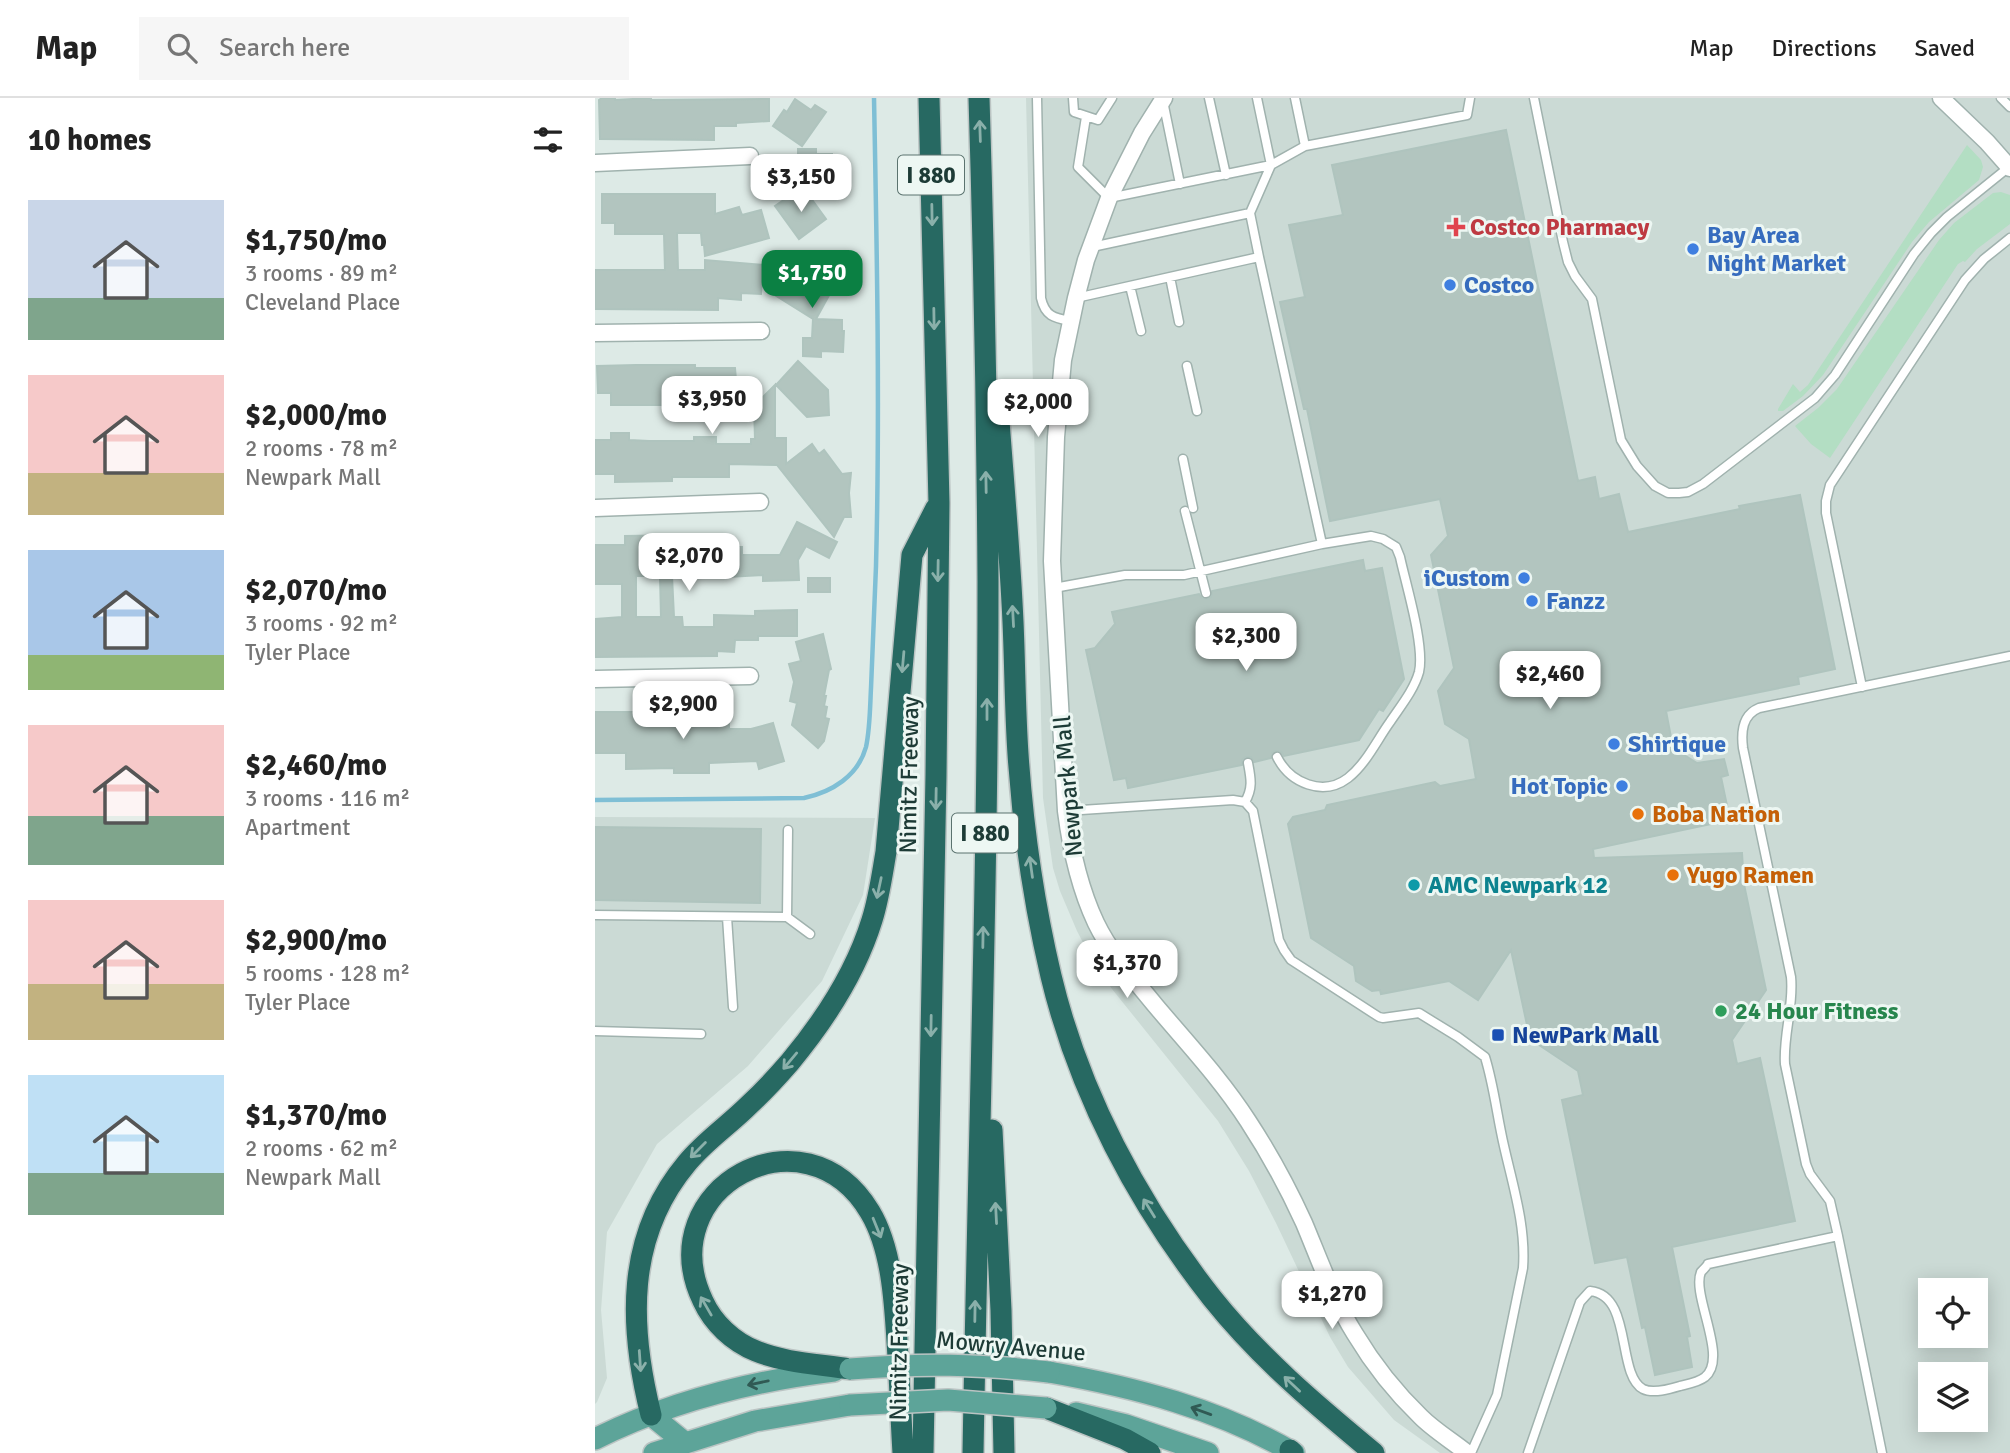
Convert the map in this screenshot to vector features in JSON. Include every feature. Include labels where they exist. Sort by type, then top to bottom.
[{"type":"highway","name":"Nimitz Freeway","points":[[923,1453],[939,503],[929,98]]},
{"type":"highway","name":"I 880","points":[[972,1453],[988,593],[979,98]]},
{"type":"highway","points":[[983,213],[1011,579],[1022,797],[1037,906],[1051,977],[1066,1029],[1088,1088],[1123,1163],[1188,1266],[1236,1326],[1281,1373],[1374,1453]]},
{"type":"highway","points":[[651,1415],[641,1375],[635,1306],[641,1252],[654,1216],[672,1182],[687,1162],[749,1105],[790,1062],[808,1038],[843,985],[859,955],[871,921],[886,852],[912,555],[939,503]]},
{"type":"highway","points":[[982,966],[1000,1283],[1004,1453]]},
{"type":"highway","points":[[850,1368],[788,1360],[755,1351],[723,1329],[707,1310],[696,1287],[692,1262],[694,1237],[701,1214],[712,1196],[729,1180],[750,1168],[792,1161],[813,1165],[837,1175],[856,1193],[871,1213],[881,1236],[892,1290],[903,1453]]},
{"type":"highway","points":[[1046,1408],[1125,1439],[1150,1453]]},
{"type":"main road","name":"Mowry Avenue","points":[[595,1439],[651,1415],[749,1385],[850,1368],[947,1364],[1049,1372],[1135,1389],[1255,1432],[1292,1452]]},
{"type":"main road","points":[[655,1453],[755,1421],[850,1405],[948,1400],[1046,1408],[1086,1415],[1126,1424],[1208,1453]]},
{"type":"main road","points":[[651,1415],[684,1442]]},
{"type":"street","points":[[1941,98],[2010,168]]},
{"type":"street","name":"Newpark Mall","points":[[1164,99],[1142,133],[1108,198],[1076,298],[1063,360],[1057,424],[1052,561],[1070,846],[1081,887],[1107,942],[1128,972],[1225,1088],[1247,1120],[1288,1188],[1335,1298],[1354,1333],[1374,1363],[1422,1419],[1469,1453]]},
{"type":"street","points":[[595,163],[750,156]]},
{"type":"street","points":[[595,333],[761,331]]},
{"type":"street","points":[[595,508],[760,502]]},
{"type":"street","points":[[595,679],[750,676]]},
{"type":"lane","points":[[1037,98],[1041,298],[1047,313],[1052,317],[1070,321]]},
{"type":"lane","points":[[1073,98],[1074,112],[1098,120],[1112,98]]},
{"type":"lane","points":[[1209,98],[1226,175]]},
{"type":"lane","points":[[1257,98],[1271,166],[1249,213],[1322,544]]},
{"type":"lane","points":[[1295,98],[1305,146]]},
{"type":"lane","points":[[1086,117],[1078,167],[1108,198],[1271,166],[1305,146],[1467,115],[1470,98]]},
{"type":"lane","points":[[1534,98],[1568,262],[1592,299],[1621,440],[1647,478],[1668,493],[1688,492],[1703,484],[1815,398],[1835,374],[1931,233],[1947,217],[2010,168]]},
{"type":"lane","points":[[2001,98],[2010,107]]},
{"type":"lane","points":[[1164,99],[1179,184]]},
{"type":"lane","points":[[1091,247],[1249,213]]},
{"type":"lane","points":[[1862,687],[1826,513],[1830,485],[1965,279],[2010,238]]},
{"type":"lane","points":[[1076,298],[1259,257]]},
{"type":"lane","points":[[1170,277],[1179,322]]},
{"type":"lane","points":[[1131,286],[1141,331]]},
{"type":"lane","points":[[1187,366],[1197,411]]},
{"type":"lane","points":[[1183,459],[1189,510],[1206,593]]},
{"type":"lane","points":[[1054,588],[1125,575],[1184,575],[1322,544],[1371,536],[1396,547],[1419,642],[1421,659],[1416,680],[1366,757],[1347,778],[1333,785],[1304,785],[1291,777],[1277,757]]},
{"type":"lane","points":[[1882,1453],[1830,1201],[1806,1164],[1785,1064],[1791,977],[1742,739],[1743,728],[1747,716],[1756,709],[2010,656]]},
{"type":"lane","points":[[1245,802],[1251,792],[1252,780],[1248,763]]},
{"type":"lane","points":[[1066,811],[1233,800],[1245,802],[1253,811],[1279,940],[1291,960],[1379,1017],[1419,1013],[1485,1056],[1515,1192],[1524,1250],[1523,1268],[1497,1395],[1469,1453]]},
{"type":"lane","points":[[787,917],[788,830]]},
{"type":"lane","points":[[595,915],[787,917],[810,934]]},
{"type":"lane","points":[[727,917],[733,1007]]},
{"type":"lane","points":[[595,1031],[701,1034]]},
{"type":"lane","points":[[1528,1453],[1580,1302],[1590,1291],[1600,1292],[1609,1300],[1618,1315],[1634,1378],[1641,1388],[1651,1391],[1678,1387],[1702,1379],[1708,1375],[1712,1365],[1710,1332],[1700,1284],[1701,1272],[1709,1264],[1838,1236]]},
{"type":"shaded area","points":[[1026,98],[2010,98],[2010,1453],[1440,1453],[1394,1420],[1348,1367],[1330,1337],[1249,1171],[1218,1121],[1112,989],[1092,960],[1060,891],[1053,868],[1043,798]]},
{"type":"shaded area","points":[[595,817],[875,818],[863,895],[822,981],[748,1066],[657,1144],[607,1232],[601,1310],[607,1378],[595,1404]]},
{"type":"green space","points":[[1967,145],[1981,160],[1983,167],[1979,180],[1929,222],[1912,242],[1823,375],[1803,396],[1783,411],[1778,411],[1793,384],[1800,392],[1808,385]]},
{"type":"green space","points":[[1993,193],[2010,195],[2010,224],[1977,249],[1965,262],[1958,264],[1830,458],[1811,444],[1795,426],[1837,389],[1939,240],[1954,223]]},
{"type":"building","points":[[769,99],[769,121],[714,126],[714,140],[600,139],[599,100]]},
{"type":"building","points":[[795,99],[811,110],[815,105],[826,112],[802,146],[773,126]]},
{"type":"building","name":"Newpark Mall","points":[[1506,130],[1578,481],[1595,477],[1599,499],[1619,494],[1628,532],[1800,495],[1835,669],[1798,677],[1799,684],[1666,711],[1673,748],[1697,763],[1724,759],[1728,775],[1721,777],[1730,820],[1593,849],[1594,858],[1742,853],[1741,870],[1766,990],[1732,1040],[1737,1064],[1760,1058],[1795,1221],[1672,1247],[1690,1336],[1687,1337],[1692,1367],[1655,1375],[1627,1257],[1595,1263],[1562,1100],[1583,1095],[1578,1071],[1530,1039],[1511,950],[1478,1000],[1449,981],[1381,994],[1380,990],[1372,991],[1356,981],[1354,966],[1311,938],[1288,824],[1293,817],[1325,810],[1327,805],[1435,782],[1440,786],[1476,779],[1469,739],[1445,724],[1438,691],[1454,668],[1431,555],[1448,536],[1440,499],[1330,521],[1307,409],[1304,409],[1280,302],[1305,297],[1289,225],[1343,215],[1332,165]]},
{"type":"building","points":[[798,149],[816,149],[816,154],[832,154],[832,173],[837,173],[837,186],[807,187],[806,167],[798,168]]},
{"type":"building","points":[[805,190],[826,219],[799,239],[775,206],[788,197],[791,200]]},
{"type":"building","points":[[602,194],[715,194],[715,214],[739,207],[742,215],[761,210],[769,238],[705,256],[701,233],[677,233],[678,270],[705,270],[705,260],[763,265],[761,294],[741,293],[741,300],[718,298],[718,310],[595,309],[595,270],[665,270],[664,234],[615,234],[615,223],[602,223]]},
{"type":"building","points":[[811,255],[846,275],[837,291]]},
{"type":"building","points":[[791,263],[833,288],[816,319],[842,320],[843,352],[821,351],[821,357],[803,356],[803,338],[812,338],[813,319],[773,294]]},
{"type":"building","points":[[798,361],[828,390],[829,415],[807,417],[776,385]]},
{"type":"building","points":[[597,366],[735,368],[736,380],[755,380],[756,404],[775,385],[775,438],[786,438],[786,464],[812,444],[819,454],[824,450],[842,474],[851,473],[851,517],[844,517],[834,537],[777,465],[729,464],[729,477],[672,477],[672,481],[615,482],[615,474],[595,474],[595,440],[611,440],[611,433],[629,433],[629,440],[649,441],[694,441],[694,437],[716,437],[716,444],[751,444],[751,439],[755,439],[754,407],[731,407],[731,414],[719,415],[719,405],[693,405],[694,410],[675,410],[675,405],[611,405],[611,393],[598,393]]},
{"type":"building","points":[[797,522],[837,542],[829,558],[806,546],[798,560],[799,580],[763,581],[763,575],[728,577],[728,572],[672,576],[674,617],[682,617],[683,627],[714,627],[714,615],[755,616],[755,611],[797,610],[797,636],[758,636],[758,640],[735,640],[734,652],[717,651],[717,656],[595,657],[595,619],[622,617],[622,584],[595,584],[595,545],[625,545],[625,536],[727,537],[728,547],[742,547],[742,555],[780,555]],"holes":[[[636,576],[660,576],[661,617],[636,617]]]},
{"type":"building","points":[[1363,560],[1365,571],[1382,568],[1404,679],[1383,711],[1379,709],[1359,740],[1284,756],[1276,751],[1271,758],[1254,762],[1251,757],[1246,757],[1242,760],[1242,765],[1128,788],[1126,778],[1114,780],[1086,650],[1095,648],[1115,624],[1112,612],[1199,594],[1207,599],[1211,597],[1212,591]]},
{"type":"building","points":[[808,578],[830,578],[830,592],[808,592]]},
{"type":"building","points":[[823,634],[831,669],[824,696],[824,706],[827,707],[825,718],[829,719],[824,741],[818,748],[792,725],[797,703],[790,701],[794,682],[789,664],[801,661],[796,642]]},
{"type":"building","points":[[595,712],[654,712],[654,716],[692,716],[692,712],[708,712],[708,717],[729,717],[729,729],[751,729],[773,723],[784,761],[759,769],[757,761],[709,763],[709,773],[674,773],[674,768],[626,769],[626,753],[595,753]]},
{"type":"building","points":[[595,827],[761,829],[760,903],[595,900]]},
{"type":"waterway","points":[[595,800],[804,798],[824,792],[842,781],[857,766],[866,747],[870,718],[877,508],[878,332],[874,98]]},
{"type":"place","name":"Costco Pharmacy","points":[[1456,227]]},
{"type":"place","name":"Bay Area Night Market","points":[[1693,249]]},
{"type":"place","name":"Costco","points":[[1450,285]]},
{"type":"place","name":"iCustom","points":[[1524,578]]},
{"type":"place","name":"Fanzz","points":[[1532,601]]},
{"type":"place","name":"Shirtique","points":[[1614,744]]},
{"type":"place","name":"Hot Topic","points":[[1622,786]]},
{"type":"place","name":"Boba Nation","points":[[1638,814]]},
{"type":"place","name":"Yugo Ramen","points":[[1673,875]]},
{"type":"place","name":"AMC Newpark 12","points":[[1414,885]]},
{"type":"place","name":"24 Hour Fitness","points":[[1721,1011]]},
{"type":"place","name":"NewPark Mall","points":[[1498,1035]]}]
